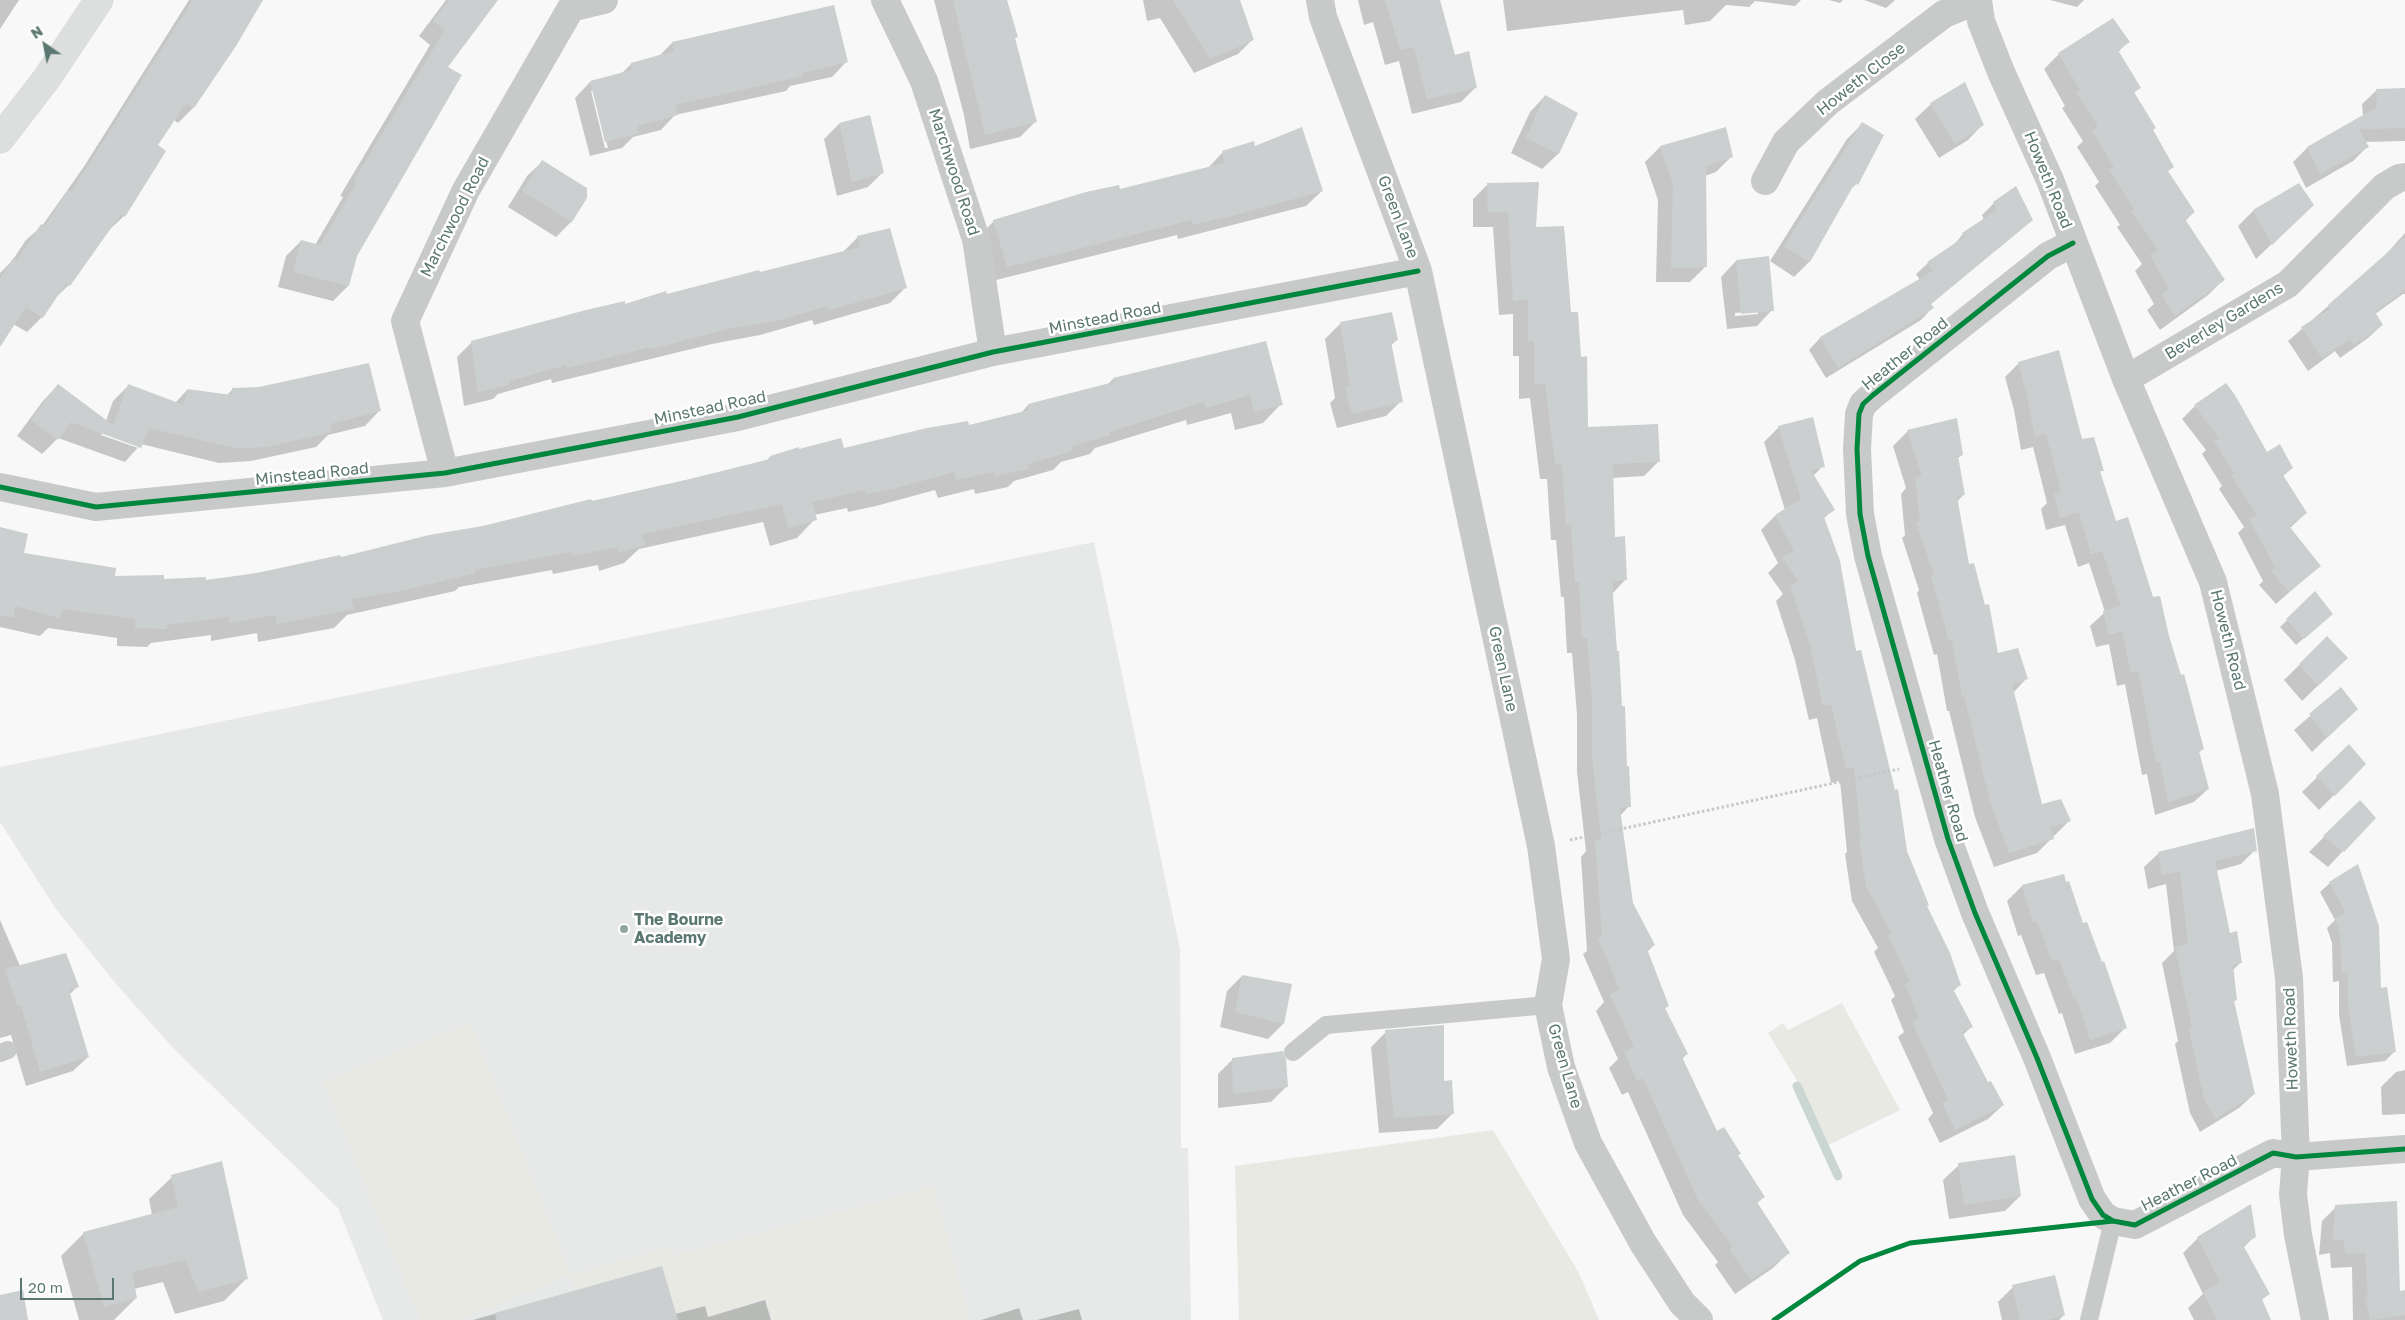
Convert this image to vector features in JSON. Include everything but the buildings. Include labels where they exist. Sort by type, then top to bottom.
[{"type":"street","points":[[0,139],[48,78],[99,0]]},
{"type":"street","name":"Marchwood Road","points":[[444,473],[404,322],[466,190],[571,8],[604,0]]},
{"type":"street","name":"Marchwood Road","points":[[885,0],[924,81],[976,238],[993,352]]},
{"type":"street","name":"Green Lane","points":[[1320,0],[1323,17],[1418,271],[1541,846],[1556,959],[1548,1005],[1561,1067],[1588,1143],[1643,1243],[1682,1303],[1699,1320]]},
{"type":"street","name":"Howeth Close","points":[[1765,181],[1786,142],[1828,102],[1944,14],[1978,0]]},
{"type":"street","name":"Howeth Road","points":[[1978,0],[1981,21],[2001,72],[2050,180],[2126,379],[2213,582],[2265,794],[2289,978],[2296,1157],[2293,1194],[2298,1235],[2315,1320]]},
{"type":"street","name":"Beverley Gardens","points":[[2126,379],[2288,284],[2384,187],[2399,178],[2405,177]]},
{"type":"street","name":"Heather Road","points":[[2073,243],[2048,256],[1872,395],[1863,404],[1859,414],[1857,449],[1860,505],[1868,556],[1948,839],[1975,913],[2037,1058],[2092,1200],[2103,1215],[2113,1221],[2135,1225],[2274,1154],[2296,1157],[2405,1149]]},
{"type":"street","name":"Minstead Road","points":[[0,487],[96,507],[444,473],[738,417],[993,352],[1418,271]]},
{"type":"lane","points":[[1293,1052],[1326,1025],[1548,1005]]},
{"type":"lane","points":[[2089,1320],[2113,1221]]},
{"type":"path","points":[[1541,846],[1926,763]]},
{"type":"shaded area","name":"The Bourne Academy","points":[[1094,542],[1180,949],[1181,1148],[1188,1148],[1191,1320],[383,1320],[338,1208],[175,1050],[116,984],[56,909],[0,822],[0,767]]},
{"type":"shaded area","points":[[1842,1003],[1900,1110],[1829,1145],[1796,1079],[1768,1033],[1783,1023],[1788,1030]]},
{"type":"shaded area","points":[[470,1023],[571,1275],[458,1320],[420,1320],[324,1082]]},
{"type":"shaded area","points":[[1493,1130],[1579,1273],[1599,1320],[1239,1320],[1235,1166]]},
{"type":"shaded area","points":[[933,1187],[970,1320],[773,1320],[766,1299],[723,1311],[724,1315],[710,1319],[706,1305],[676,1313],[662,1266],[576,1290],[571,1275],[670,1247],[674,1256]]},
{"type":"waterway","points":[[1797,1086],[1838,1176]]},
{"type":"cycle path","points":[[2073,243],[2048,256],[1873,395],[1863,404],[1859,414],[1857,449],[1860,514],[1868,556],[1948,839],[1975,913],[2037,1058],[2092,1199],[2103,1215],[2113,1221],[2135,1225],[2273,1153],[2296,1157],[2405,1149]]},
{"type":"cycle path","points":[[0,487],[96,507],[445,473],[738,417],[993,352],[1418,271]]},
{"type":"cycle path","points":[[1774,1320],[1860,1261],[1910,1243],[2113,1221]]},
{"type":"place","name":"The Bourne Academy","points":[[624,929]]}]
